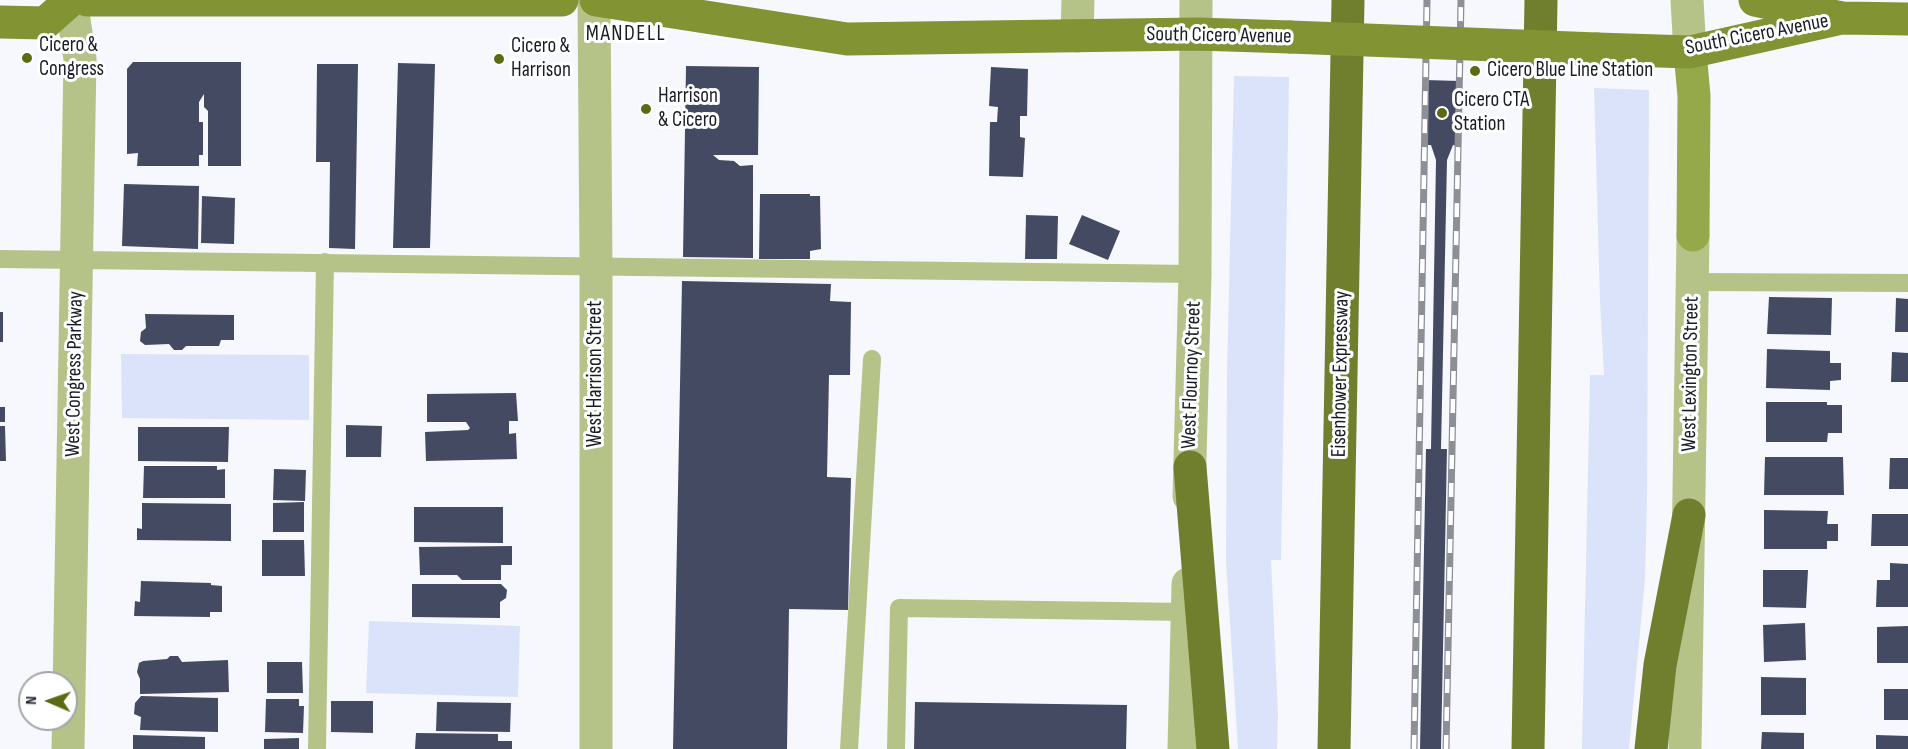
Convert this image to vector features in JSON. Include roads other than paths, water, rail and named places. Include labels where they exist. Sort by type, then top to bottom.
[{"type":"highway","name":"Eisenhower Expressway","points":[[1334,749],[1348,0]]},
{"type":"highway","points":[[1528,749],[1541,0]]},
{"type":"highway","points":[[1190,467],[1213,749]]},
{"type":"highway","points":[[1651,749],[1660,665],[1689,515]]},
{"type":"main road","points":[[0,22],[45,23],[71,0]]},
{"type":"main road","points":[[87,0],[562,0]]},
{"type":"main road","name":"South Cicero Avenue","points":[[595,0],[847,39],[1197,34],[1690,52],[1842,9]]},
{"type":"main road","name":"South Cicero Avenue","points":[[1755,0],[1842,9],[1902,12]]},
{"type":"main road","name":"West Lexington Street","points":[[1690,52],[1694,96],[1692,235]]},
{"type":"street","name":"West Congress Parkway","points":[[68,749],[80,59],[71,0]]},
{"type":"street","name":"West Harrison Street","points":[[595,0],[596,749]]},
{"type":"street","points":[[1077,36],[1078,0]]},
{"type":"street","name":"West Flournoy Street","points":[[1184,749],[1195,274],[1196,0]]},
{"type":"street","name":"West Lexington Street","points":[[1687,0],[1690,52]]},
{"type":"street","name":"West Lexington Street","points":[[1685,749],[1692,235]]},
{"type":"lane","points":[[0,259],[1195,274]]},
{"type":"lane","points":[[317,749],[325,262]]},
{"type":"lane","points":[[1692,282],[1908,283]]},
{"type":"lane","points":[[849,749],[872,358]]},
{"type":"lane","points":[[896,749],[899,608],[1187,612]]},
{"type":"railway","points":[[1414,749],[1427,0]]},
{"type":"railway","points":[[1446,749],[1461,0]]},
{"type":"place","name":"Cicero & Congress","points":[[27,58]]},
{"type":"place","name":"Cicero & Harrison","points":[[499,59]]},
{"type":"place","name":"Cicero Blue Line Station","points":[[1475,71]]},
{"type":"place","name":"Harrison & Cicero","points":[[646,109]]},
{"type":"place","name":"Cicero CTA Station","points":[[1442,113]]},
{"type":"district","name":"MANDELL","points":[[626,34]]}]
